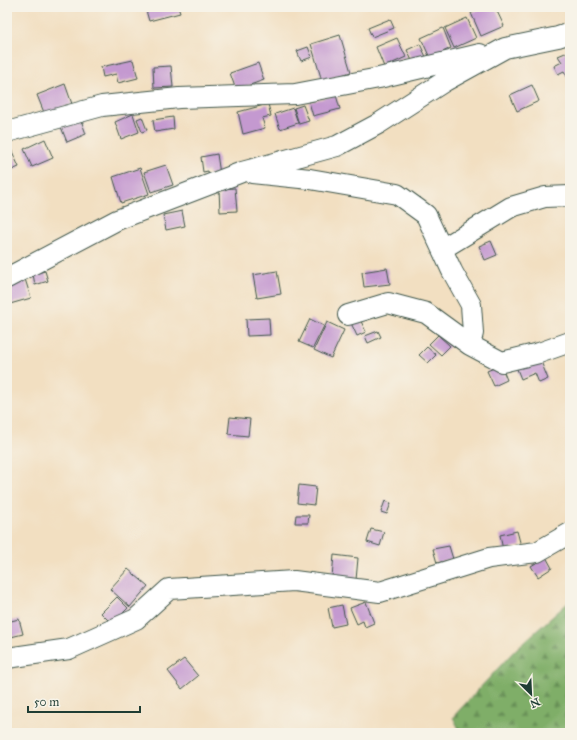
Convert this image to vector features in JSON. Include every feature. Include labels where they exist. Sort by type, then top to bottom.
[{"type":"street","points":[[7,132],[102,106],[179,98],[295,94],[331,88],[558,37],[570,33]]},
{"type":"street","points":[[7,278],[117,220],[242,172],[337,146],[378,124],[445,81],[505,48]]},
{"type":"street","points":[[242,172],[310,179],[397,194],[426,215],[471,305],[473,333],[470,345]]},
{"type":"street","points":[[442,249],[511,207],[545,197],[570,196]]},
{"type":"street","points":[[348,314],[388,303],[426,313],[470,345],[502,362],[539,353],[570,342]]},
{"type":"street","points":[[7,658],[70,649],[136,619],[169,589],[294,581],[380,592],[489,558],[536,552],[570,533]]},
{"type":"green space","points":[[570,601],[570,733],[461,733],[453,717],[515,650]]},
{"type":"building","points":[[145,7],[178,7],[180,13],[149,21]]},
{"type":"building","points":[[484,7],[495,7],[504,26],[481,36],[471,13]]},
{"type":"building","points":[[467,18],[476,38],[454,48],[445,28]]},
{"type":"building","points":[[390,19],[394,28],[372,37],[368,28]]},
{"type":"building","points":[[443,28],[451,48],[430,58],[421,38]]},
{"type":"building","points":[[340,35],[351,72],[322,81],[311,44]]},
{"type":"building","points":[[397,38],[406,57],[384,67],[376,47]]},
{"type":"building","points":[[420,44],[427,59],[414,65],[407,50]]},
{"type":"building","points":[[308,47],[312,57],[301,61],[297,51]]},
{"type":"building","points":[[570,51],[570,77],[568,78],[564,71],[558,74],[554,66],[562,62],[558,56]]},
{"type":"building","points":[[133,60],[138,78],[118,83],[116,74],[103,77],[101,67]]},
{"type":"building","points":[[258,63],[264,80],[236,90],[230,73]]},
{"type":"building","points":[[171,66],[173,87],[154,88],[153,67]]},
{"type":"building","points":[[65,84],[72,104],[45,115],[37,95]]},
{"type":"building","points":[[532,85],[539,101],[517,111],[510,95]]},
{"type":"building","points":[[336,95],[340,109],[313,116],[309,102]]},
{"type":"building","points":[[268,104],[271,116],[262,118],[265,128],[243,134],[238,112]]},
{"type":"building","points":[[303,105],[309,121],[299,124],[294,108]]},
{"type":"building","points":[[293,108],[298,123],[280,129],[275,114]]},
{"type":"building","points":[[133,114],[139,132],[121,139],[115,122]]},
{"type":"building","points":[[142,117],[147,130],[142,132],[137,119]]},
{"type":"building","points":[[173,117],[174,129],[155,132],[153,120]]},
{"type":"building","points":[[81,120],[86,134],[67,142],[61,127]]},
{"type":"building","points":[[45,139],[53,158],[32,167],[24,149]]},
{"type":"building","points":[[10,147],[19,167],[7,172],[7,148]]},
{"type":"building","points":[[217,154],[220,174],[209,175],[208,171],[203,172],[201,157]]},
{"type":"building","points":[[166,165],[173,185],[151,192],[144,172]]},
{"type":"building","points":[[140,168],[149,194],[121,203],[113,177]]},
{"type":"building","points":[[235,188],[237,211],[220,212],[219,189]]},
{"type":"building","points":[[182,211],[185,226],[166,230],[163,215]]},
{"type":"building","points":[[491,241],[497,255],[485,260],[479,246]]},
{"type":"building","points":[[387,268],[390,284],[364,287],[362,272]]},
{"type":"building","points":[[45,271],[48,281],[35,285],[33,274]]},
{"type":"building","points":[[277,271],[281,294],[257,298],[253,275]]},
{"type":"building","points":[[25,279],[31,298],[10,304],[7,294],[7,285]]},
{"type":"building","points":[[269,318],[270,335],[247,336],[246,319]]},
{"type":"building","points":[[310,319],[324,326],[313,348],[299,342]]},
{"type":"building","points":[[360,319],[366,332],[357,336],[351,323]]},
{"type":"building","points":[[327,322],[344,330],[331,358],[314,350]]},
{"type":"building","points":[[378,331],[381,337],[368,343],[365,336]]},
{"type":"building","points":[[438,335],[450,346],[441,355],[429,344]]},
{"type":"building","points":[[427,347],[436,355],[428,363],[419,355]]},
{"type":"building","points":[[540,359],[548,379],[539,383],[535,373],[521,379],[517,369]]},
{"type":"building","points":[[501,365],[507,380],[494,386],[487,371]]},
{"type":"building","points":[[230,417],[250,419],[248,436],[228,434]]},
{"type":"building","points":[[299,485],[316,487],[314,505],[297,503]]},
{"type":"building","points":[[385,501],[391,503],[387,514],[381,512]]},
{"type":"building","points":[[296,515],[309,515],[308,523],[295,523]]},
{"type":"building","points":[[371,529],[384,532],[380,546],[367,542]]},
{"type":"building","points":[[517,531],[521,546],[503,550],[500,535]]},
{"type":"building","points":[[449,546],[453,559],[437,563],[433,549]]},
{"type":"building","points":[[334,555],[358,558],[356,580],[332,577]]},
{"type":"building","points":[[546,557],[552,568],[538,577],[531,566]]},
{"type":"building","points":[[128,569],[148,586],[130,607],[110,589]]},
{"type":"building","points":[[117,597],[128,608],[112,624],[101,613]]},
{"type":"building","points":[[366,602],[374,623],[365,627],[363,621],[357,624],[350,608]]},
{"type":"building","points":[[342,605],[346,624],[332,627],[328,608]]},
{"type":"building","points":[[19,619],[23,634],[7,638],[7,622]]},
{"type":"building","points":[[184,659],[198,676],[182,689],[168,671]]}]
